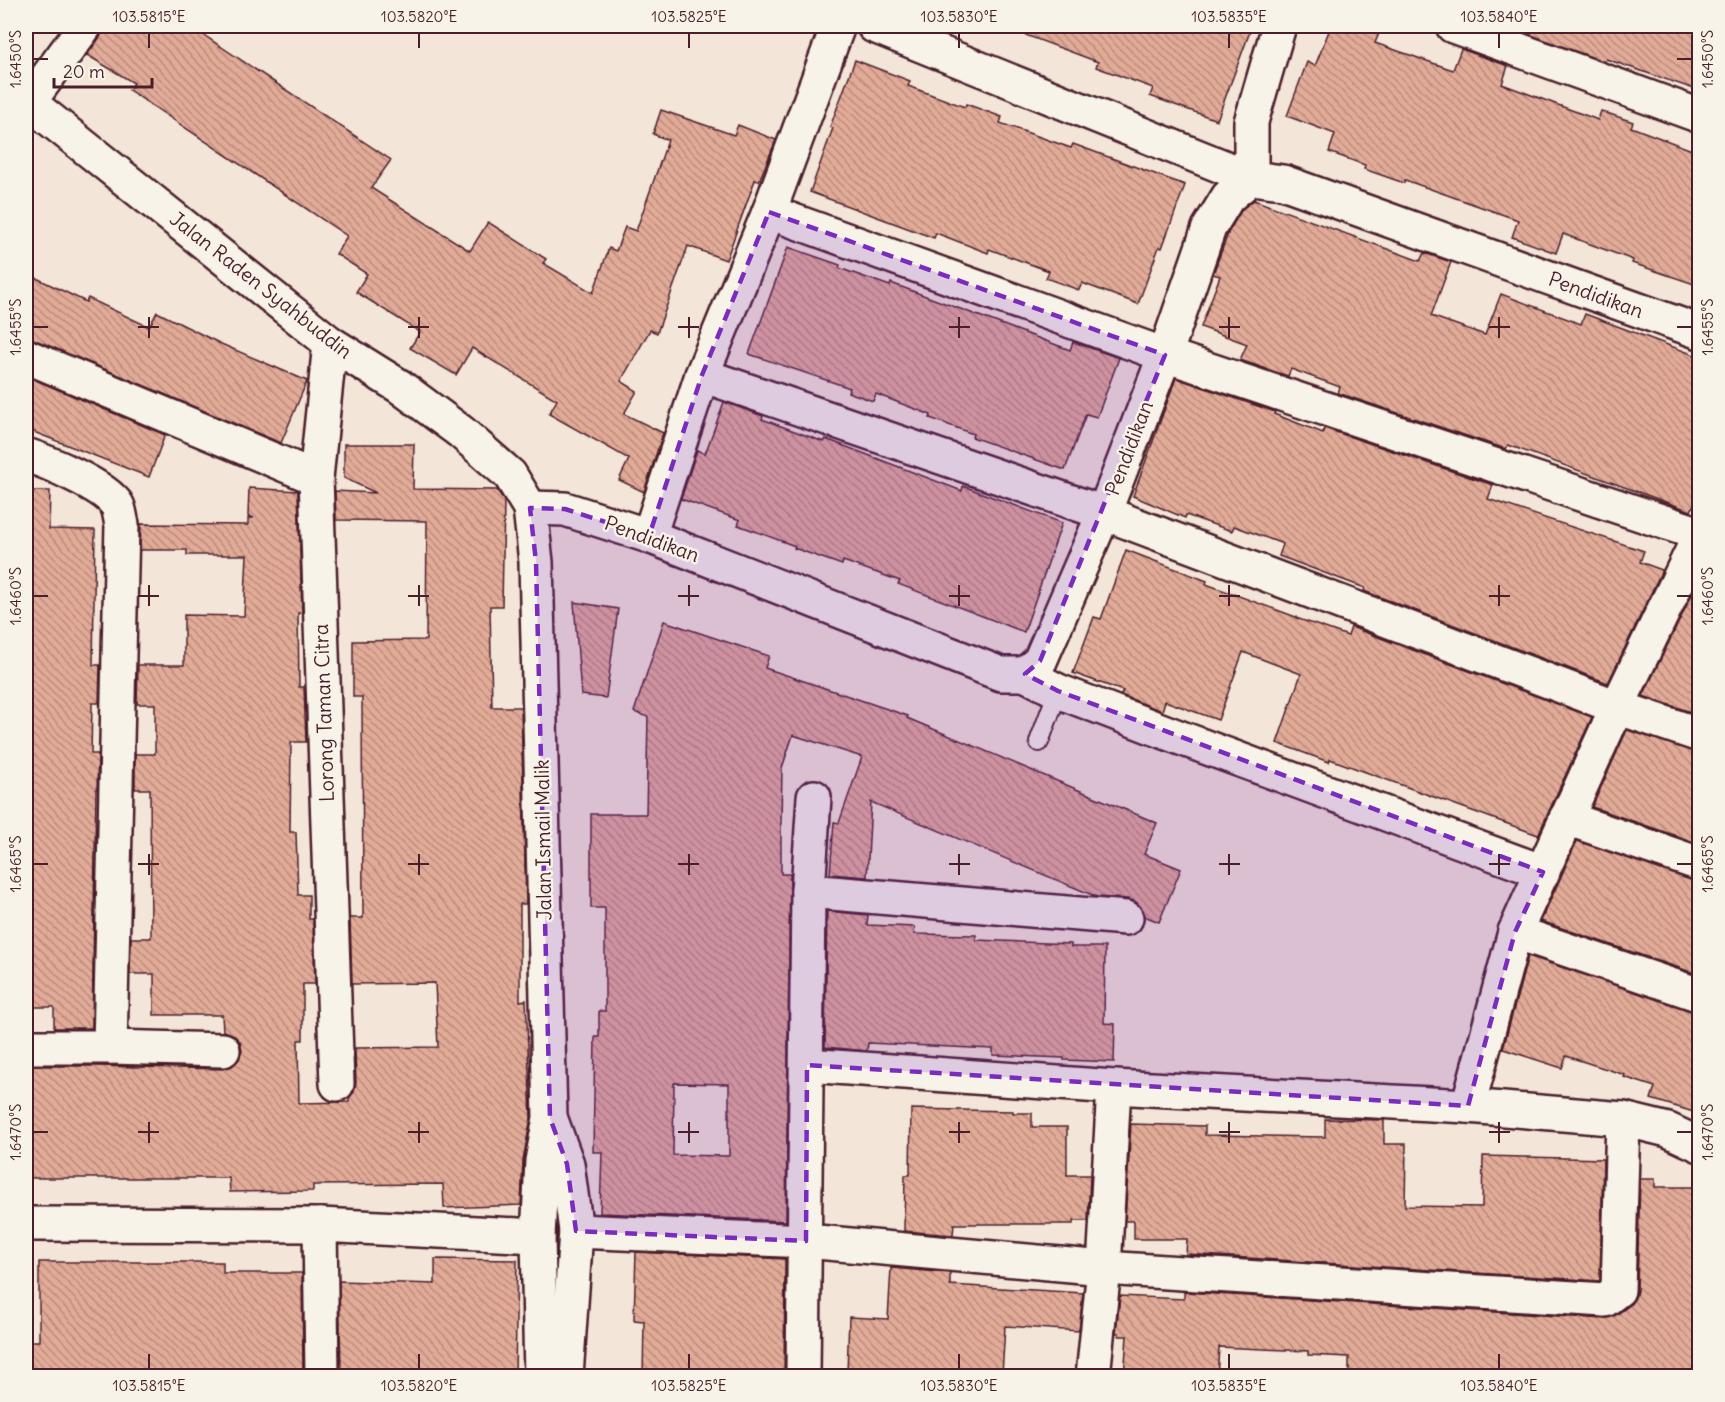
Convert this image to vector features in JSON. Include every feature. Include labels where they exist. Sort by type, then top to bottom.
[{"type":"street","points":[[27,101],[85,26]]},
{"type":"street","points":[[650,536],[702,375],[769,212],[838,26]]},
{"type":"street","points":[[874,26],[1251,178],[1251,122],[1279,26]]},
{"type":"street","points":[[1453,26],[1700,116]]},
{"type":"street","name":"Jalan Raden Syahbuddin","points":[[27,101],[330,343],[399,386],[461,432],[510,475],[530,508],[536,562]]},
{"type":"street","name":"Pendidikan","points":[[530,508],[565,509],[650,536],[1001,674],[1025,674],[1040,661],[1104,513],[1165,355],[1209,228],[1227,197],[1251,178],[1283,182],[1700,332]]},
{"type":"street","points":[[769,212],[1165,355],[1700,535],[1617,707],[1515,932],[1468,1106]]},
{"type":"street","name":"Lorong Taman Citra","points":[[330,343],[316,478],[337,1084]]},
{"type":"street","points":[[26,356],[316,478]]},
{"type":"street","points":[[702,375],[1104,513],[1617,707],[1700,735]]},
{"type":"street","points":[[26,455],[105,491],[118,507],[122,524],[110,1047]]},
{"type":"street","name":"Jalan Ismail Malik","points":[[536,562],[550,1118],[542,1161],[538,1236],[541,1377]]},
{"type":"street","points":[[1025,674],[1058,691],[1543,872]]},
{"type":"street","points":[[803,1377],[808,891],[814,798]]},
{"type":"street","points":[[1566,818],[1700,864]]},
{"type":"street","points":[[808,891],[1126,918]]},
{"type":"street","points":[[1515,932],[1700,995]]},
{"type":"street","points":[[26,1047],[223,1050]]},
{"type":"street","points":[[807,1065],[1114,1087],[1468,1106],[1623,1119],[1668,1130],[1700,1145]]},
{"type":"street","points":[[1093,1377],[1104,1268],[1114,1087]]},
{"type":"street","name":"Jalan Ismail Malik","points":[[550,1118],[567,1164],[576,1231],[566,1377]]},
{"type":"street","points":[[576,1231],[806,1241],[1104,1268],[1605,1300],[1618,1290],[1623,1119]]},
{"type":"street","points":[[26,1224],[320,1225],[538,1236]]},
{"type":"street","points":[[320,1225],[321,1377]]},
{"type":"lane","points":[[1039,742],[1058,691]]},
{"type":"highlighted area","points":[[769,212],[1165,355],[1040,661],[1025,674],[1058,691],[1543,872],[1515,932],[1468,1106],[807,1065],[806,1241],[576,1231],[567,1164],[550,1118],[536,562],[530,508],[565,509],[649,536],[702,375]]},
{"type":"building","points":[[105,26],[190,26],[391,160],[371,188],[470,251],[488,222],[546,259],[543,263],[593,293],[609,248],[616,251],[625,227],[636,231],[668,140],[653,134],[661,110],[734,135],[738,125],[776,140],[759,181],[755,180],[726,260],[688,246],[657,333],[650,330],[621,381],[637,391],[624,414],[663,433],[644,492],[619,480],[629,459],[549,414],[557,400],[472,348],[456,375],[410,348],[420,332],[356,292],[367,274],[336,254],[347,236],[129,90],[134,83],[87,55]]},
{"type":"building","points":[[1007,26],[1252,26],[1217,120],[1150,96],[1153,88],[1096,67],[1098,62],[1007,28]]},
{"type":"building","points":[[1331,26],[1382,26],[1375,43],[1453,70],[1461,49],[1508,66],[1502,84],[1598,120],[1601,111],[1633,122],[1631,127],[1700,153],[1700,286],[1632,263],[1633,260],[1563,234],[1556,253],[1512,237],[1518,220],[1405,180],[1404,183],[1364,169],[1365,165],[1329,152],[1335,134],[1287,116],[1307,62],[1315,66]]},
{"type":"building","points":[[1506,26],[1700,26],[1700,91],[1606,59],[1605,62]]},
{"type":"building","points":[[855,60],[910,81],[908,86],[965,107],[966,104],[1002,117],[1000,123],[1071,148],[1073,144],[1185,185],[1138,304],[1082,283],[1079,290],[1046,278],[1049,271],[989,249],[988,253],[936,233],[934,238],[810,192],[833,128],[830,127]]},
{"type":"building","points":[[1254,200],[1420,261],[1424,253],[1451,262],[1431,316],[1485,335],[1501,294],[1581,324],[1585,314],[1700,357],[1700,490],[1691,511],[1508,445],[1506,449],[1338,393],[1340,387],[1291,369],[1288,376],[1240,360],[1247,344],[1201,327],[1220,276],[1213,274],[1229,231],[1242,209]]},
{"type":"building","points":[[788,247],[840,265],[839,268],[890,286],[891,283],[1070,350],[1073,342],[1119,358],[1097,417],[1086,414],[1065,470],[972,437],[973,434],[930,418],[931,415],[876,394],[873,401],[848,392],[850,388],[749,354]]},
{"type":"building","points":[[26,273],[86,302],[88,298],[149,327],[157,312],[219,343],[307,381],[281,443],[26,338]]},
{"type":"building","points":[[26,376],[165,435],[149,477],[26,429]]},
{"type":"building","points":[[1176,378],[1275,412],[1274,414],[1323,433],[1324,428],[1493,485],[1488,499],[1644,551],[1640,562],[1662,570],[1608,683],[1364,591],[1365,588],[1279,556],[1283,544],[1234,526],[1232,531],[1186,515],[1185,518],[1133,496]]},
{"type":"building","points":[[724,402],[824,442],[826,439],[962,491],[963,486],[1062,523],[1024,632],[898,584],[900,581],[843,561],[842,565],[794,548],[795,546],[738,525],[740,520],[681,499],[697,450],[705,454]]},
{"type":"building","points":[[344,444],[414,444],[413,489],[497,490],[504,501],[502,606],[490,606],[492,707],[521,707],[526,904],[520,904],[520,1001],[526,1000],[531,1118],[523,1160],[521,1205],[444,1208],[443,1184],[313,1185],[313,1191],[230,1192],[229,1178],[26,1178],[26,1066],[222,1069],[232,1066],[239,1059],[242,1051],[240,1042],[232,1034],[223,1031],[222,1015],[154,1015],[154,974],[130,974],[131,938],[151,938],[150,789],[135,789],[135,754],[155,754],[155,704],[137,704],[138,665],[184,665],[184,615],[244,616],[247,555],[187,555],[187,550],[140,550],[141,524],[248,525],[248,518],[254,518],[248,516],[249,488],[298,491],[302,613],[298,613],[299,687],[304,687],[306,742],[291,742],[290,832],[296,832],[298,895],[309,895],[309,919],[313,919],[315,984],[303,984],[303,1040],[298,1040],[299,1103],[349,1102],[356,1083],[355,1048],[438,1047],[435,983],[352,984],[350,918],[363,918],[362,697],[353,697],[353,641],[426,640],[427,521],[336,520],[335,491],[376,493],[344,478]]},
{"type":"building","points":[[26,491],[50,491],[49,529],[95,530],[93,665],[100,665],[99,703],[92,703],[91,754],[98,754],[92,1028],[54,1028],[54,1007],[26,1007]]},
{"type":"building","points":[[1126,550],[1207,581],[1206,584],[1296,618],[1348,636],[1351,627],[1592,717],[1538,835],[1330,759],[1329,762],[1277,743],[1301,674],[1243,652],[1218,720],[1165,701],[1162,711],[1121,695],[1123,691],[1073,673],[1094,617],[1101,619]]},
{"type":"building","points":[[1700,582],[1700,715],[1643,696]]},
{"type":"building","points":[[574,602],[618,609],[606,698],[581,695]]},
{"type":"building","points":[[664,621],[769,656],[765,668],[908,716],[907,718],[1157,823],[1144,854],[1181,869],[1159,922],[1144,916],[1143,910],[1136,902],[1128,899],[1097,897],[871,802],[867,877],[830,874],[834,822],[839,823],[862,757],[793,735],[782,768],[781,822],[781,874],[790,874],[786,1221],[600,1213],[602,1152],[593,1152],[595,1037],[599,1037],[599,1011],[605,1011],[605,908],[591,908],[591,814],[646,814],[648,717],[634,712]],"holes":[[[674,1083],[729,1084],[729,1156],[673,1155]]]},
{"type":"building","points":[[1627,730],[1700,753],[1700,844],[1592,807]]},
{"type":"building","points":[[1577,841],[1700,882],[1700,975],[1541,921]]},
{"type":"building","points":[[827,911],[868,915],[867,925],[915,927],[914,934],[976,935],[976,940],[1071,944],[1071,947],[1105,947],[1104,1023],[1115,1024],[1114,1062],[993,1055],[993,1049],[868,1043],[867,1051],[825,1047]]},
{"type":"building","points":[[1528,956],[1700,1013],[1700,1114],[1651,1099],[1655,1087],[1624,1077],[1625,1075],[1566,1056],[1562,1068],[1503,1049]]},
{"type":"building","points":[[911,1109],[1032,1113],[1032,1127],[1067,1127],[1067,1175],[1090,1175],[1088,1221],[1073,1221],[1073,1224],[954,1224],[953,1235],[904,1231],[905,1175],[910,1175]]},
{"type":"building","points":[[1325,1119],[1384,1120],[1384,1144],[1406,1144],[1405,1206],[1482,1207],[1483,1156],[1603,1159],[1600,1281],[1186,1254],[1187,1239],[1134,1239],[1134,1221],[1125,1221],[1131,1124],[1205,1126],[1205,1135],[1325,1137]]},
{"type":"building","points":[[1640,1179],[1655,1179],[1655,1187],[1700,1187],[1700,1377],[1543,1373],[1543,1377],[1349,1377],[1349,1357],[1308,1355],[1308,1351],[1219,1347],[1217,1377],[1124,1377],[1127,1336],[1119,1336],[1119,1333],[1116,1333],[1120,1296],[1184,1299],[1184,1292],[1604,1319],[1616,1315],[1630,1305],[1637,1291]]},
{"type":"building","points":[[636,1252],[785,1259],[784,1377],[643,1377],[644,1321],[634,1320]]},
{"type":"building","points":[[435,1259],[517,1260],[515,1377],[449,1377],[449,1373],[341,1370],[339,1281],[435,1284]]},
{"type":"building","points":[[39,1262],[223,1262],[223,1273],[302,1273],[303,1377],[26,1377],[26,1341],[39,1341]]},
{"type":"building","points":[[891,1268],[950,1273],[950,1285],[1083,1293],[1079,1331],[1005,1326],[1002,1375],[901,1377],[847,1374],[849,1317],[888,1319]]}]
